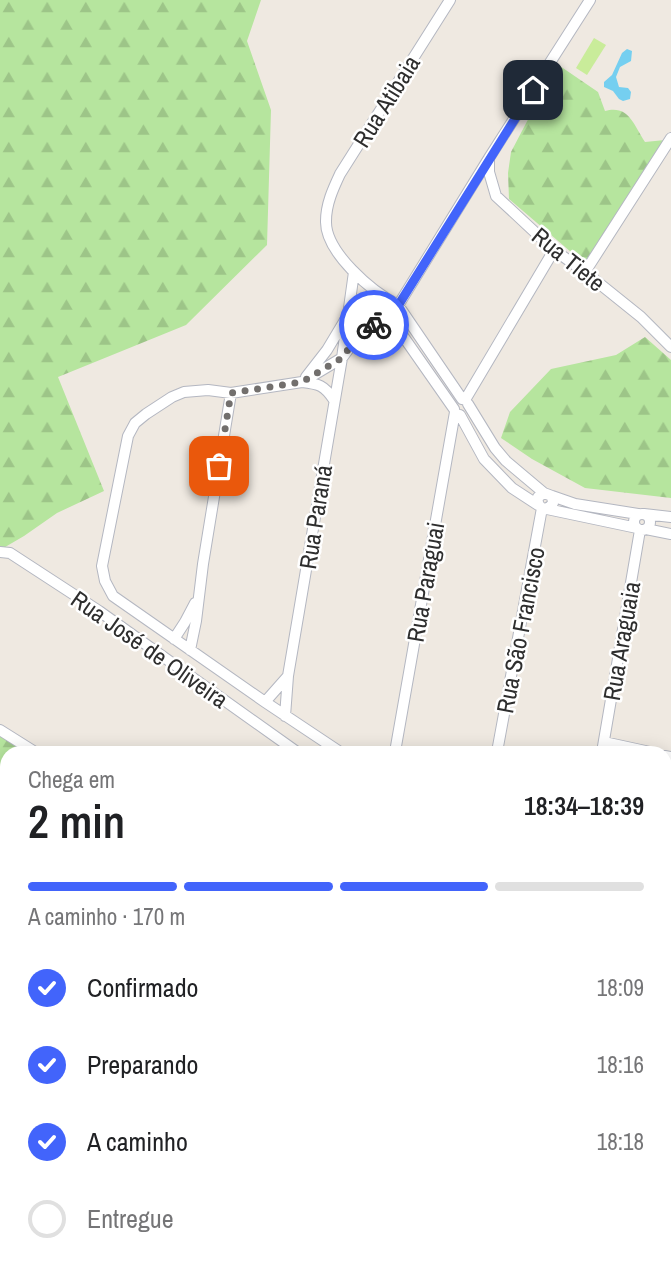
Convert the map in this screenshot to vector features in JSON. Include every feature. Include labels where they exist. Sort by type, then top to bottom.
[{"type":"street","name":"Rua Atibaia","points":[[354,272],[329,240],[327,205],[340,174],[450,0]]},
{"type":"street","points":[[302,382],[327,350],[348,315],[358,323],[386,320],[398,305],[590,0]]},
{"type":"street","points":[[585,272],[671,138]]},
{"type":"street","name":"Rua Tiete","points":[[489,158],[489,172],[496,196],[554,250],[641,317],[671,347]]},
{"type":"street","points":[[456,412],[468,411],[465,401],[554,250]]},
{"type":"street","points":[[354,272],[383,298],[398,305],[495,448],[506,461],[548,494],[575,504],[671,517]]},
{"type":"street","name":"Rua Paraná","points":[[285,716],[288,676],[354,272]]},
{"type":"street","points":[[383,298],[386,320],[456,412],[484,459],[512,488],[543,507],[671,534]]},
{"type":"street","name":"Rua Paraná","points":[[342,358],[358,336],[386,320]]},
{"type":"street","points":[[302,382],[342,358]]},
{"type":"street","points":[[331,746],[113,596],[105,582],[102,566],[128,436],[135,423],[172,397],[184,392],[208,390],[231,393],[302,382],[317,383],[327,390],[334,400]]},
{"type":"street","points":[[190,650],[231,393]]},
{"type":"street","name":"Rua Paraguai","points":[[396,746],[456,412]]},
{"type":"street","name":"Rua São Francisco","points":[[498,746],[543,507],[538,497],[548,494]]},
{"type":"street","name":"Rua Araguaia","points":[[603,746],[641,529],[634,524],[634,520],[641,514]]},
{"type":"street","name":"Rua José de Oliveira","points":[[0,552],[10,553],[99,611],[289,746]]},
{"type":"street","points":[[174,639],[199,594]]},
{"type":"street","points":[[265,702],[288,676]]},
{"type":"street","points":[[0,730],[25,746]]},
{"type":"green space","points":[[0,0],[261,0],[247,41],[271,110],[267,245],[186,325],[58,377],[104,491],[57,513],[0,550]]},
{"type":"green space","points":[[594,38],[606,45],[587,75],[576,68]]},
{"type":"green space","points":[[557,64],[598,92],[605,111],[625,113],[645,142],[665,140],[585,264],[509,199],[508,173],[511,152]]},
{"type":"green space","points":[[645,337],[671,360],[671,498],[585,488],[532,459],[501,438],[510,412],[551,369],[616,355]]},
{"type":"green space","points":[[0,730],[25,746],[0,746]]},
{"type":"water","points":[[627,49],[632,51],[631,61],[620,67],[616,77],[619,87],[628,88],[631,92],[630,99],[623,101],[613,91],[604,87],[604,82],[612,75],[622,53]]},
{"type":"way so far","points":[[219,466],[231,393],[302,382],[342,358],[358,336],[374,325]]},
{"type":"route","points":[[374,325],[391,317],[533,90]]}]
